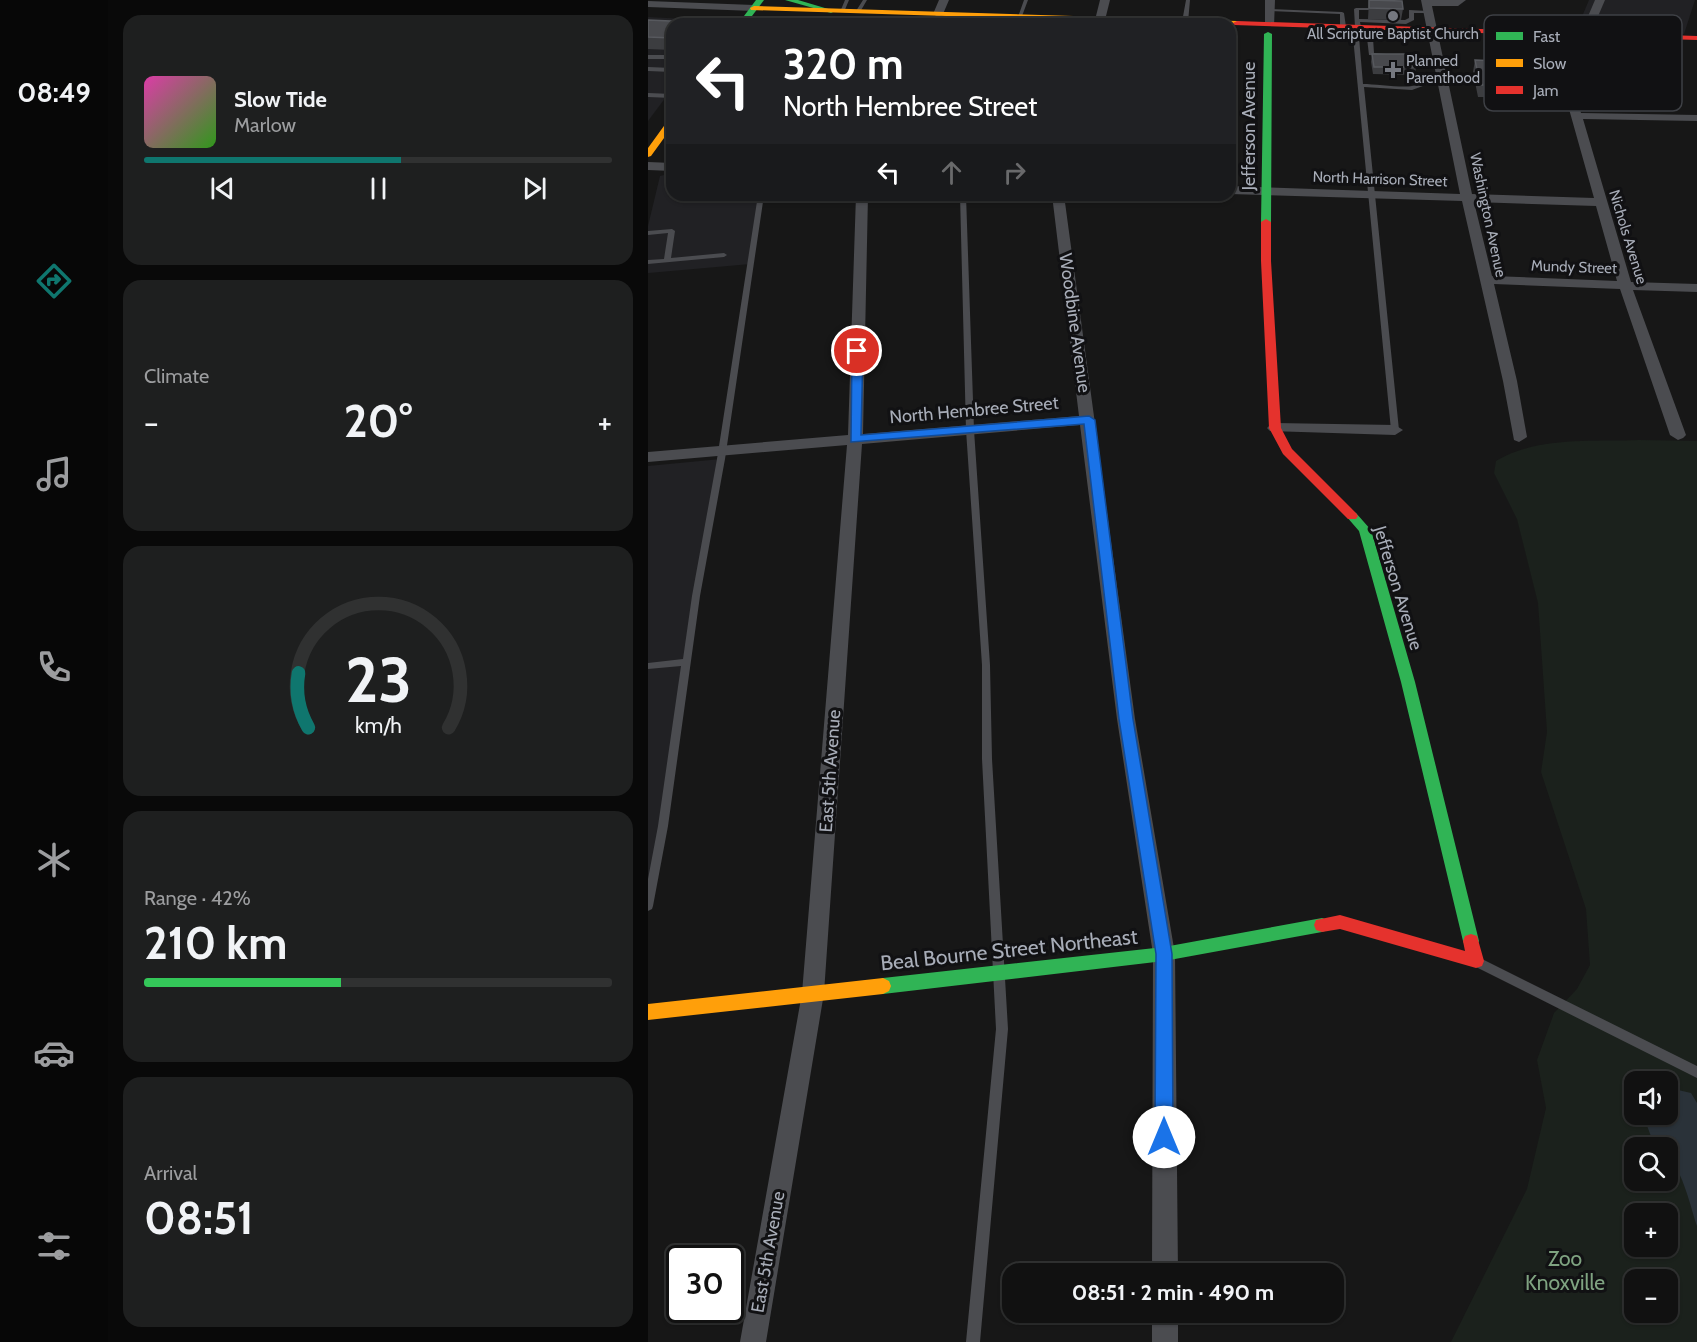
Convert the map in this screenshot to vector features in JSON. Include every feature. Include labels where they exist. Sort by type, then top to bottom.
[{"type":"main road","points":[[789,0],[846,12]]},
{"type":"main road","points":[[751,12],[846,12],[913,18]]},
{"type":"main road","points":[[807,18],[846,12]]},
{"type":"main road","points":[[978,18],[1020,16],[1052,18]]},
{"type":"main road","points":[[1236,19],[1269,17],[1360,30]]},
{"type":"main road","points":[[1236,31],[1269,17],[1360,30],[1484,39]]},
{"type":"main road","name":"Jefferson Avenue","points":[[1269,17],[1266,261],[1275,428],[1287,451],[1365,530],[1408,682],[1476,961]]},
{"type":"main road","points":[[1433,35],[1484,35]]},
{"type":"main road","points":[[1682,38],[1697,38]]},
{"type":"main road","points":[[1682,49],[1697,49]]},
{"type":"main road","points":[[649,151],[666,130]]},
{"type":"main road","name":"Beal Bourne Street Northeast","points":[[648,1012],[1164,954],[1340,922],[1476,961]]},
{"type":"street","points":[[936,18],[944,0]]},
{"type":"street","points":[[1100,18],[1106,0]]},
{"type":"street","points":[[1427,5],[1458,3],[1461,0]]},
{"type":"street","points":[[1594,15],[1600,0]]},
{"type":"street","points":[[655,4],[674,10],[751,12]]},
{"type":"street","name":"Washington Avenue","points":[[1427,5],[1485,280],[1510,381],[1519,437]]},
{"type":"street","name":"Nichols Avenue","points":[[1575,111],[1625,285],[1678,435]]},
{"type":"street","points":[[1576,116],[1697,118]]},
{"type":"street","points":[[648,166],[666,167]]},
{"type":"street","name":"North Harrison Street","points":[[1236,190],[1600,202]]},
{"type":"street","name":"East 5th Avenue","points":[[753,1342],[813,993],[855,439],[862,201]]},
{"type":"street","name":"Woodbine Avenue","points":[[1059,201],[1126,719],[1164,954],[1165,1263]]},
{"type":"street","name":"Mundy Street","points":[[1485,280],[1697,288]]},
{"type":"street","name":"North Hembree Street","points":[[648,457],[1089,420]]},
{"type":"street","points":[[1275,428],[1395,429]]},
{"type":"street","points":[[1165,1323],[1165,1342]]},
{"type":"lane","points":[[1020,16],[1026,0]]},
{"type":"lane","points":[[1185,18],[1188,0]]},
{"type":"lane","points":[[1402,9],[1411,11],[1427,5]]},
{"type":"lane","points":[[1391,9],[1356,9],[1360,30],[1361,97],[1373,195],[1395,429]]},
{"type":"lane","points":[[1360,30],[1406,22],[1412,19],[1411,11]]},
{"type":"lane","points":[[1360,30],[1371,54],[1389,55]]},
{"type":"lane","points":[[648,57],[666,57]]},
{"type":"lane","points":[[648,69],[666,70]]},
{"type":"lane","points":[[1362,86],[1412,88],[1430,81],[1442,80]]},
{"type":"lane","points":[[648,95],[666,96]]},
{"type":"lane","points":[[648,906],[663,826],[686,662],[722,450],[760,201]]},
{"type":"lane","points":[[963,201],[970,430],[986,664],[987,759],[1002,1029],[973,1342]]},
{"type":"lane","points":[[648,233],[672,231],[667,260]]},
{"type":"lane","points":[[648,262],[724,255]]},
{"type":"lane","points":[[648,666],[686,662]]},
{"type":"lane","points":[[1476,961],[1697,1072]]},
{"type":"shaded area","points":[[1589,0],[1695,0],[1684,34],[1682,34],[1682,15],[1583,15]]},
{"type":"shaded area","points":[[648,17],[667,18],[666,97],[648,121]]},
{"type":"shaded area","points":[[666,174],[666,201],[760,201],[751,264],[648,273],[648,226],[660,176]]},
{"type":"shaded area","points":[[721,459],[648,906],[648,466]]},
{"type":"shaded area","points":[[1678,1090],[1691,1093],[1697,1103],[1697,1226],[1678,1171],[1678,1137],[1651,1137],[1647,1125],[1678,1125]]},
{"type":"green space","name":"Zoo Knoxville","points":[[1584,441],[1697,441],[1697,1342],[1451,1342],[1527,1189],[1546,1108],[1537,1060],[1554,1013],[1577,989],[1590,965],[1586,909],[1541,772],[1547,732],[1538,603],[1517,519],[1494,473],[1496,461],[1512,453],[1547,444]]},
{"type":"building","points":[[1369,0],[1402,1],[1403,9],[1369,8]]},
{"type":"building","points":[[648,20],[666,21],[666,38],[648,37]]},
{"type":"building","points":[[1372,54],[1408,54],[1415,58],[1416,67],[1374,67]]},
{"type":"building","points":[[1475,60],[1484,60],[1484,85],[1480,85]]},
{"type":"traffic: fast","points":[[746,18],[760,0]]},
{"type":"traffic: fast","points":[[789,0],[831,11]]},
{"type":"traffic: fast","points":[[1266,222],[1268,34]]},
{"type":"traffic: fast","points":[[1352,516],[1365,530],[1408,682],[1471,941]]},
{"type":"traffic: fast","points":[[883,986],[1164,954],[1322,925]]},
{"type":"traffic: slow","points":[[754,8],[1076,18]]},
{"type":"traffic: slow","points":[[648,154],[666,129]]},
{"type":"traffic: slow","points":[[648,1012],[883,986]]},
{"type":"traffic: jam","points":[[1237,23],[1484,31]]},
{"type":"traffic: jam","points":[[1682,38],[1697,38]]},
{"type":"traffic: jam","points":[[1266,222],[1275,428],[1287,451],[1352,516]]},
{"type":"traffic: jam","points":[[1322,925],[1340,922],[1476,961],[1471,941]]},
{"type":"place","name":"All Scripture Baptist Church","points":[[1393,16]]},
{"type":"place","name":"Planned Parenthood","points":[[1393,70]]},
{"type":"route","points":[[857,351],[855,439],[1089,420],[1126,719],[1164,954],[1164,1137]]}]
